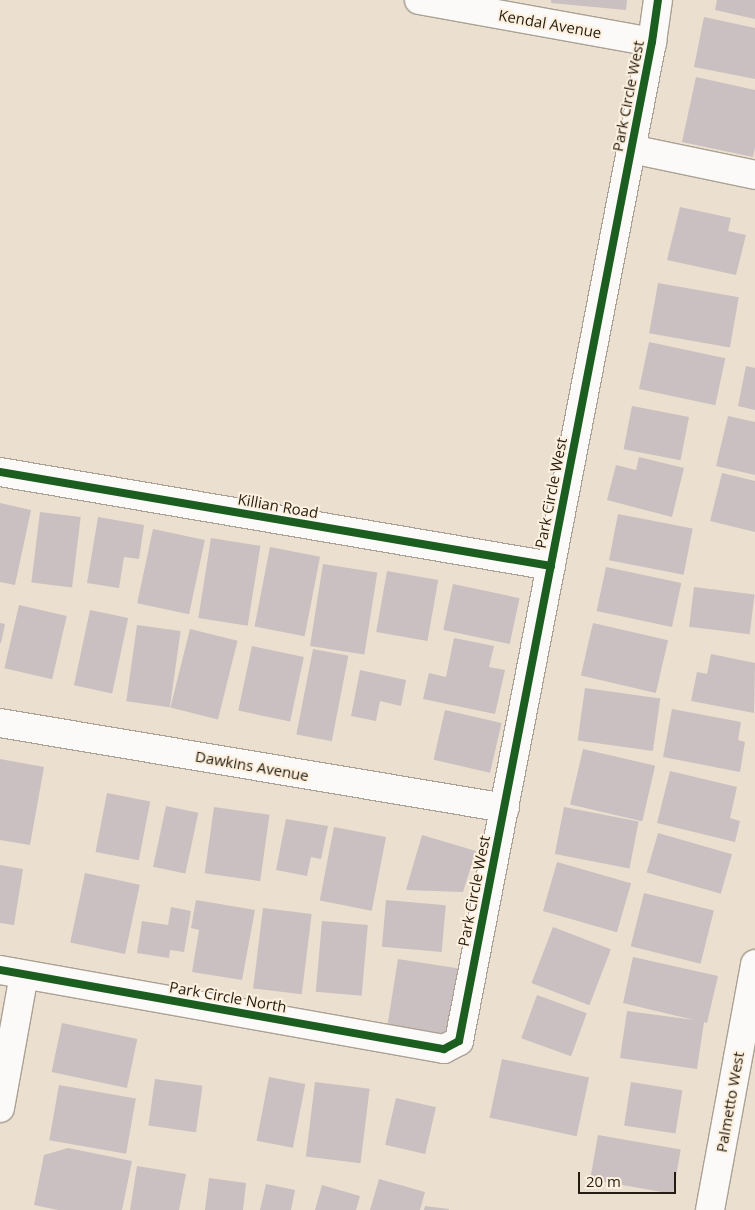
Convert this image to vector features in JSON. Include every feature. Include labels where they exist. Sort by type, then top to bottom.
[{"type":"street","name":"Kendal Avenue","points":[[419,0],[652,42]]},
{"type":"street","name":"Park Circle West","points":[[451,1046],[459,1041],[652,42],[658,0]]},
{"type":"street","points":[[631,149],[755,175]]},
{"type":"street","name":"Killian Road","points":[[0,472],[551,566]]},
{"type":"street","name":"Dawkins Avenue","points":[[0,723],[505,808]]},
{"type":"street","name":"Palmetto West","points":[[710,1210],[755,964]]},
{"type":"street","points":[[0,1108],[12,973]]},
{"type":"street","name":"Park Circle North","points":[[12,973],[444,1049],[451,1046]]},
{"type":"building","points":[[551,0],[627,0],[626,10],[551,3]]},
{"type":"building","points":[[717,0],[755,0],[755,19],[715,10]]},
{"type":"building","points":[[704,17],[755,28],[755,79],[694,67]]},
{"type":"building","points":[[696,77],[755,90],[755,147],[753,157],[682,142]]},
{"type":"building","points":[[680,207],[731,218],[728,231],[746,235],[736,275],[667,260]]},
{"type":"building","points":[[658,283],[739,297],[730,347],[649,333]]},
{"type":"building","points":[[649,342],[725,358],[715,405],[639,389]]},
{"type":"building","points":[[746,366],[755,368],[755,410],[738,406]]},
{"type":"building","points":[[632,406],[689,417],[681,460],[624,449]]},
{"type":"building","points":[[728,416],[755,422],[755,475],[716,466]]},
{"type":"building","points":[[639,457],[684,468],[672,517],[607,500],[616,465],[636,470]]},
{"type":"building","points":[[722,473],[755,481],[755,532],[710,521]]},
{"type":"building","points":[[0,503],[31,510],[15,585],[0,582]]},
{"type":"building","points":[[40,512],[81,517],[72,587],[31,582]]},
{"type":"building","points":[[618,514],[693,529],[684,575],[609,560]]},
{"type":"building","points":[[98,517],[144,525],[139,559],[124,557],[119,588],[87,583]]},
{"type":"building","points":[[153,529],[205,540],[189,614],[137,603]]},
{"type":"building","points":[[211,538],[260,546],[248,626],[198,618]]},
{"type":"building","points":[[270,547],[320,557],[305,636],[255,627]]},
{"type":"building","points":[[323,564],[377,573],[364,655],[310,646]]},
{"type":"building","points":[[606,567],[681,583],[672,627],[597,611]]},
{"type":"building","points":[[387,571],[438,580],[427,641],[376,632]]},
{"type":"building","points":[[453,584],[520,598],[510,644],[443,630]]},
{"type":"building","points":[[694,587],[755,594],[750,634],[689,627]]},
{"type":"building","points":[[19,605],[67,616],[52,679],[4,668]]},
{"type":"building","points":[[90,610],[128,618],[112,693],[74,685]]},
{"type":"building","points":[[0,623],[5,624],[1,643],[0,643]]},
{"type":"building","points":[[593,623],[668,640],[656,693],[581,676]]},
{"type":"building","points":[[137,625],[181,631],[170,707],[126,701]]},
{"type":"building","points":[[190,629],[238,641],[218,719],[170,708]]},
{"type":"building","points":[[454,638],[494,646],[489,667],[505,670],[495,714],[423,699],[429,673],[446,677]]},
{"type":"building","points":[[252,646],[304,657],[290,722],[238,711]]},
{"type":"building","points":[[313,649],[348,656],[332,741],[296,734]]},
{"type":"building","points":[[711,654],[755,663],[754,713],[691,701],[697,672],[707,674]]},
{"type":"building","points":[[360,670],[406,680],[401,706],[380,701],[376,721],[351,716]]},
{"type":"building","points":[[585,688],[660,699],[653,751],[578,740]]},
{"type":"building","points":[[672,709],[741,722],[738,740],[745,742],[740,772],[663,757]]},
{"type":"building","points":[[445,710],[502,723],[490,773],[434,760]]},
{"type":"building","points":[[583,749],[655,766],[642,821],[570,805]]},
{"type":"building","points":[[0,759],[44,767],[30,845],[0,840]]},
{"type":"building","points":[[670,771],[737,787],[730,818],[740,821],[735,842],[657,823]]},
{"type":"building","points":[[107,793],[150,801],[139,860],[96,852]]},
{"type":"building","points":[[166,806],[198,813],[185,874],[153,867]]},
{"type":"building","points":[[214,807],[269,815],[260,881],[205,873]]},
{"type":"building","points":[[564,807],[639,822],[629,869],[555,854]]},
{"type":"building","points":[[286,819],[328,826],[321,859],[311,857],[307,876],[276,870]]},
{"type":"building","points":[[334,827],[386,837],[372,911],[320,901]]},
{"type":"building","points":[[658,833],[732,854],[721,894],[647,872]]},
{"type":"building","points":[[422,835],[476,851],[463,892],[406,890]]},
{"type":"building","points":[[557,862],[631,883],[617,932],[543,911]]},
{"type":"building","points":[[0,865],[23,869],[14,925],[0,923]]},
{"type":"building","points":[[85,873],[140,885],[125,954],[70,942]]},
{"type":"building","points":[[644,893],[714,910],[701,964],[631,946]]},
{"type":"building","points":[[196,900],[255,910],[242,980],[192,972],[199,930],[191,928]]},
{"type":"building","points":[[386,900],[446,905],[442,952],[382,947]]},
{"type":"building","points":[[171,907],[191,911],[184,952],[170,950],[169,958],[137,953],[142,921],[168,925]]},
{"type":"building","points":[[263,908],[312,914],[302,994],[253,988]]},
{"type":"building","points":[[322,921],[368,925],[362,996],[316,992]]},
{"type":"building","points":[[553,927],[611,949],[589,1005],[531,983]]},
{"type":"building","points":[[633,957],[718,976],[707,1023],[704,1022],[697,1069],[620,1058],[627,1011],[694,1020],[623,1003]]},
{"type":"building","points":[[398,959],[460,969],[450,1036],[387,1026]]},
{"type":"building","points":[[537,995],[587,1013],[571,1056],[521,1038]]},
{"type":"building","points":[[62,1023],[137,1039],[127,1088],[52,1072]]},
{"type":"building","points":[[502,1059],[589,1078],[577,1136],[490,1118]]},
{"type":"building","points":[[269,1077],[305,1084],[293,1148],[257,1141]]},
{"type":"building","points":[[155,1079],[203,1086],[196,1132],[148,1126]]},
{"type":"building","points":[[315,1082],[370,1089],[360,1163],[306,1156]]},
{"type":"building","points":[[631,1082],[682,1090],[675,1134],[624,1125]]},
{"type":"building","points":[[59,1085],[136,1099],[126,1154],[49,1140]]},
{"type":"building","points":[[396,1098],[436,1107],[425,1154],[385,1145]]},
{"type":"building","points":[[598,1135],[681,1150],[673,1194],[590,1179]]},
{"type":"building","points":[[68,1148],[132,1161],[122,1210],[58,1210],[34,1205],[44,1155]]},
{"type":"building","points":[[137,1166],[186,1174],[179,1210],[130,1210]]},
{"type":"building","points":[[209,1178],[246,1183],[243,1210],[205,1210]]},
{"type":"building","points":[[379,1179],[425,1192],[420,1210],[370,1210]]},
{"type":"building","points":[[266,1184],[295,1190],[291,1210],[260,1210]]},
{"type":"building","points":[[322,1185],[360,1196],[356,1210],[315,1210]]},
{"type":"building","points":[[425,1206],[449,1209],[449,1210],[424,1210]]},
{"type":"cycle path","points":[[0,970],[444,1049],[459,1041],[652,42],[658,0]]},
{"type":"cycle path","points":[[0,472],[551,566]]}]
